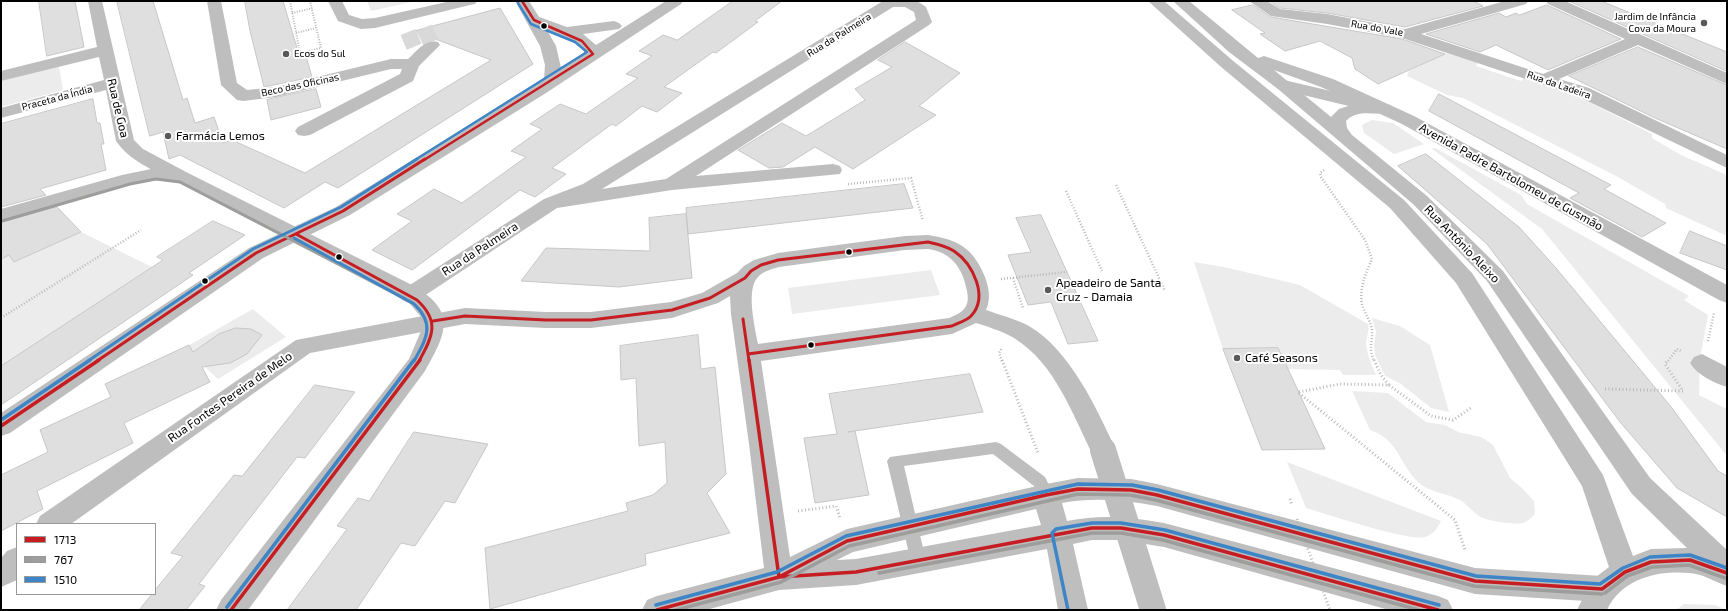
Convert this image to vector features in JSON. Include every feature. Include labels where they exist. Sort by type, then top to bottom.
[{"type":"street","name":"Rua de Goa","points":[[95,1],[125,141],[129,148],[136,154],[296,234]]},
{"type":"street","name":"Beco das Oficinas","points":[[214,1],[230,85],[244,96],[276,92],[391,64],[421,52],[407,77],[304,131]]},
{"type":"street","points":[[335,1],[343,18],[351,22],[361,24],[375,23],[470,1]]},
{"type":"street","points":[[522,1],[535,21],[543,40],[548,46],[553,65],[546,84]]},
{"type":"street","points":[[1,426],[256,253],[343,211],[546,84],[587,51],[614,26],[653,1]]},
{"type":"street","points":[[548,46],[557,50],[587,51],[676,1]]},
{"type":"street","name":"Rua António Aleixo","points":[[1155,1],[1231,56],[1284,85],[1346,139],[1420,200],[1495,276],[1641,486],[1727,568]]},
{"type":"street","name":"Rua António Aleixo","points":[[1180,1],[1231,56],[1397,204],[1464,278],[1594,483],[1625,572]]},
{"type":"street","name":"Rua do Vale","points":[[1256,1],[1276,13],[1328,19],[1405,34],[1521,1]]},
{"type":"street","points":[[1552,1],[1727,79]]},
{"type":"street","name":"Rua da Palmeira","points":[[410,295],[551,203],[590,188],[890,4],[908,2],[921,10],[924,22],[671,184]]},
{"type":"street","points":[[409,15],[424,28]]},
{"type":"street","points":[[408,32],[409,15]]},
{"type":"street","points":[[535,21],[565,32],[587,51]]},
{"type":"street","points":[[565,32],[614,26]]},
{"type":"street","name":"Rua da Ladeira","points":[[1405,34],[1583,92],[1727,162]]},
{"type":"street","points":[[1545,79],[1638,39]]},
{"type":"street","points":[[1,76],[106,50]]},
{"type":"street","points":[[1231,56],[1271,65],[1349,91],[1384,109]]},
{"type":"street","name":"Praceta da Índia","points":[[1,113],[113,83]]},
{"type":"street","name":"Avenida Padre Bartolomeu de Gusmão","points":[[1284,85],[1350,99],[1384,109],[1408,120],[1723,293]]},
{"type":"street","points":[[1346,139],[1338,128],[1337,121],[1341,113],[1352,109],[1384,109]]},
{"type":"street","name":"Rua da Palmeira","points":[[551,203],[671,184],[833,170]]},
{"type":"street","points":[[1,216],[128,179],[156,174],[181,177]]},
{"type":"street","points":[[231,610],[418,365],[431,337],[433,321],[429,311],[410,295],[296,234]]},
{"type":"street","name":"Rua Fontes Pereira de Melo","points":[[51,523],[304,346],[433,321],[471,316],[546,320],[591,320],[672,310],[692,305],[710,298],[745,278],[751,271],[761,265],[778,260],[928,242],[952,249],[968,262],[976,282],[979,301],[973,314]]},
{"type":"street","points":[[745,278],[741,291],[742,314],[762,444],[779,576]]},
{"type":"street","points":[[748,354],[952,326],[964,321],[973,314],[1013,328],[1026,336],[1046,354],[1090,418],[1103,450],[1153,610]]},
{"type":"street","points":[[1702,363],[1727,378]]},
{"type":"street","points":[[657,610],[779,576],[847,541],[1078,489],[1131,490],[1164,497],[1475,581],[1597,599],[1625,572],[1651,562],[1690,560],[1727,573]]},
{"type":"street","points":[[1046,495],[1057,534],[1073,610]]},
{"type":"street","points":[[779,576],[856,572],[1092,528],[1121,528],[1164,535],[1438,610]]},
{"type":"street","points":[[1,574],[7,571],[16,561]]},
{"type":"lane","points":[[918,561],[895,461],[996,448],[1040,482],[1046,495]]},
{"type":"path","points":[[290,1],[300,52],[321,48],[310,1]]},
{"type":"path","points":[[292,13],[312,8]]},
{"type":"path","points":[[296,33],[316,28]]},
{"type":"path","points":[[1326,169],[1320,173],[1321,177],[1365,240],[1372,259],[1363,280],[1362,303],[1372,331],[1370,342],[1371,354],[1381,375],[1389,385],[1431,416],[1453,420],[1471,408]]},
{"type":"path","points":[[833,170],[846,172],[849,185],[911,178],[928,242]]},
{"type":"path","points":[[1116,186],[1165,291]]},
{"type":"path","points":[[1066,191],[1102,270]]},
{"type":"path","points":[[1,318],[140,230]]},
{"type":"path","points":[[1017,277],[1067,272]]},
{"type":"path","points":[[1572,388],[1683,391],[1666,364],[1677,349],[1702,363],[1723,293]]},
{"type":"path","points":[[1006,373],[1042,462],[1026,471]]},
{"type":"path","points":[[1389,385],[1340,384],[1299,392],[1455,520],[1475,581]]},
{"type":"path","points":[[1297,519],[1330,610]]},
{"type":"shaded area","points":[[367,1],[416,1],[371,11]]},
{"type":"shaded area","points":[[1447,53],[1478,63],[1476,66],[1521,81],[1525,77],[1577,96],[1652,134],[1652,138],[1681,155],[1727,175],[1727,236],[1666,208],[1665,204],[1616,176],[1463,98],[1447,95],[1407,76],[1409,71]]},
{"type":"shaded area","points":[[59,66],[63,90],[1,107],[1,81]]},
{"type":"shaded area","points":[[1372,120],[1393,123],[1424,144],[1394,154],[1364,133],[1362,125]]},
{"type":"shaded area","points":[[1435,148],[1521,195],[1527,204],[1689,296],[1684,300],[1708,315],[1700,358],[1699,395],[1727,409],[1727,456],[1542,229],[1432,149]]},
{"type":"shaded area","points":[[81,232],[152,267],[1,366],[1,259],[9,255],[15,262]]},
{"type":"shaded area","points":[[1194,262],[1224,267],[1300,285],[1368,324],[1369,329],[1366,344],[1376,375],[1343,375],[1340,370],[1288,369],[1278,348],[1223,349]]},
{"type":"shaded area","points":[[931,270],[940,295],[792,314],[788,288]]},
{"type":"shaded area","points":[[253,309],[286,337],[218,379],[184,348]]},
{"type":"shaded area","points":[[1372,318],[1400,326],[1430,345],[1449,412],[1431,408],[1401,384],[1385,376],[1375,355],[1374,344],[1376,332]]},
{"type":"shaded area","points":[[1352,391],[1388,393],[1426,422],[1445,425],[1458,432],[1481,437],[1493,445],[1510,478],[1534,501],[1535,514],[1528,521],[1523,523],[1494,521],[1479,516],[1460,500],[1423,486],[1412,475],[1393,446],[1380,434],[1370,430]]},
{"type":"shaded area","points":[[1287,462],[1441,521],[1433,533],[1425,537],[1416,537],[1386,532],[1306,508]]},
{"type":"shaded area","points":[[1684,604],[1715,605],[1727,610],[1676,610]]},
{"type":"building","points":[[39,1],[75,1],[84,47],[47,56]]},
{"type":"building","points":[[117,1],[153,1],[183,100],[187,98],[195,123],[214,117],[223,143],[232,140],[305,173],[491,60],[414,31],[500,8],[533,64],[338,188],[325,182],[284,208],[180,155],[169,159],[163,132],[150,136]]},
{"type":"building","points":[[245,1],[283,1],[300,58],[306,56],[312,77],[264,87],[250,31]]},
{"type":"building","points":[[733,1],[782,1],[755,21],[758,22],[716,53],[713,52],[664,87],[682,93],[657,112],[642,106],[616,126],[612,124],[552,168],[566,174],[535,197],[520,190],[412,270],[372,250],[412,221],[397,214],[434,189],[462,203],[526,157],[511,151],[542,129],[530,124],[560,104],[586,114],[638,78],[626,74],[652,56],[639,51],[663,35],[677,40]]},
{"type":"building","points":[[1270,1],[1473,1],[1483,6],[1405,27],[1327,13],[1280,8]]},
{"type":"building","points":[[1569,1],[1601,1],[1727,52],[1727,71]]},
{"type":"building","points":[[1253,5],[1271,17],[1402,39],[1445,54],[1378,84],[1355,69],[1352,58],[1320,41],[1285,51],[1260,34],[1265,33],[1232,10]]},
{"type":"building","points":[[1547,5],[1621,39],[1548,70],[1496,45],[1480,52],[1426,34],[1499,13],[1506,17],[1516,13],[1519,15]]},
{"type":"building","points":[[905,42],[960,73],[919,106],[936,115],[853,169],[815,147],[783,167],[769,168],[738,150],[782,123],[806,136],[865,100],[855,89],[892,67],[878,60]]},
{"type":"building","points":[[1638,47],[1727,85],[1727,149],[1655,118],[1569,76]]},
{"type":"building","points":[[316,89],[321,107],[271,120],[267,100]]},
{"type":"building","points":[[1439,94],[1611,185],[1604,189],[1666,223],[1642,237],[1570,198],[1579,193],[1429,111]]},
{"type":"building","points":[[93,99],[97,123],[100,123],[104,144],[101,144],[106,170],[40,189],[46,195],[1,207],[1,124]]},
{"type":"building","points":[[1426,154],[1519,227],[1556,268],[1672,408],[1718,471],[1727,476],[1727,517],[1677,488],[1620,422],[1487,244],[1398,166]]},
{"type":"building","points":[[904,184],[913,208],[688,234],[686,208]]},
{"type":"building","points":[[57,207],[81,232],[14,262],[9,255],[1,259],[1,223]]},
{"type":"building","points":[[686,214],[692,278],[619,287],[521,281],[546,248],[650,251],[649,218]]},
{"type":"building","name":"Apeadeiro de Santa Cruz - Damaia","points":[[1041,215],[1098,341],[1068,344],[1051,302],[1028,305],[1008,255],[1031,252],[1016,218]]},
{"type":"building","points":[[213,221],[245,235],[189,273],[193,275],[1,405],[1,366],[163,260],[157,257]]},
{"type":"building","points":[[1690,231],[1727,246],[1727,270],[1680,253]]},
{"type":"building","points":[[236,328],[251,329],[262,335],[247,354],[230,363],[202,367],[210,382],[124,423],[133,443],[37,491],[43,509],[1,531],[1,475],[48,452],[40,430],[111,397],[105,384],[189,345],[193,352],[219,334]]},
{"type":"building","points":[[698,335],[701,369],[715,367],[726,474],[707,493],[730,533],[645,554],[646,565],[490,609],[485,548],[628,511],[626,503],[653,495],[667,483],[665,442],[639,446],[636,378],[621,380],[620,346]]},
{"type":"building","points":[[1278,348],[1325,449],[1262,450],[1223,349]]},
{"type":"building","points":[[970,374],[983,412],[848,432],[855,431],[869,495],[815,503],[804,438],[837,434],[829,394]]},
{"type":"building","points":[[315,385],[355,392],[305,458],[297,457],[199,584],[205,586],[186,610],[139,610],[151,595],[156,595],[156,589],[183,556],[171,553],[234,475],[242,476]]},
{"type":"building","points":[[414,432],[488,444],[455,503],[445,501],[415,546],[401,543],[356,610],[287,610],[347,529],[337,526],[358,498],[369,501]]},
{"type":"tunnel","points":[[424,28],[432,45]]},
{"type":"tunnel","points":[[408,32],[415,49]]},
{"type":"transit line","name":"1713","points":[[1,426],[256,253],[343,211],[593,54],[588,46],[574,36],[549,28],[534,20],[528,13],[522,1]]},
{"type":"transit line","name":"1510","points":[[1,420],[253,249],[341,207],[587,52],[575,42],[531,24],[518,3]]},
{"type":"transit line","name":"767","points":[[2,221],[130,184],[156,179],[180,182],[400,294],[421,309],[426,316],[428,323],[427,331],[413,362],[227,607]]},
{"type":"transit line","name":"1713","points":[[231,610],[417,365],[427,347],[432,331],[433,323],[430,316],[417,300],[296,234]]},
{"type":"transit line","name":"1510","points":[[227,607],[413,362],[422,347],[427,332],[426,318],[414,304],[294,238]]},
{"type":"transit line","name":"1713","points":[[433,321],[465,316],[546,320],[591,320],[672,310],[710,298],[745,278],[751,271],[761,265],[778,260],[928,242],[944,246],[965,260],[970,267],[977,284],[979,293],[976,309],[967,319],[952,326],[748,354]]},
{"type":"transit line","name":"1713","points":[[743,319],[762,444],[779,577]]},
{"type":"transit line","name":"1510","points":[[656,605],[777,572],[846,536],[1078,484],[1132,485],[1158,490],[1476,576],[1600,584],[1623,568],[1650,557],[1690,555],[1727,568]]},
{"type":"transit line","name":"1713","points":[[779,577],[847,541],[1078,489],[1131,490],[1157,495],[1475,581],[1602,589],[1625,572],[1651,562],[1690,560],[1727,573]]},
{"type":"transit line","name":"767","points":[[676,610],[781,582],[849,546],[1078,494],[1130,495],[1156,500],[1474,586],[1602,594]]},
{"type":"transit line","name":"1510","points":[[1068,610],[1052,533],[1056,529],[1092,523],[1121,523],[1165,530],[1439,605]]},
{"type":"transit line","name":"1713","points":[[657,610],[779,577],[856,572],[1092,528],[1121,528],[1164,535],[1438,610]]},
{"type":"transit line","name":"767","points":[[879,573],[1092,533],[1121,533],[1163,540],[1419,610]]},
{"type":"transit line","name":"767","points":[[1605,593],[1627,576],[1652,567],[1689,565],[1725,578]]},
{"type":"place","name":"Jardim de Infância Cova da Moura","points":[[1704,23]]},
{"type":"place","name":"Ecos do Sul","points":[[286,54]]},
{"type":"place","name":"Farmácia Lemos","points":[[168,136]]},
{"type":"place","name":"Apeadeiro de Santa Cruz - Damaia","points":[[1048,290]]},
{"type":"place","name":"Café Seasons","points":[[1237,358]]}]
